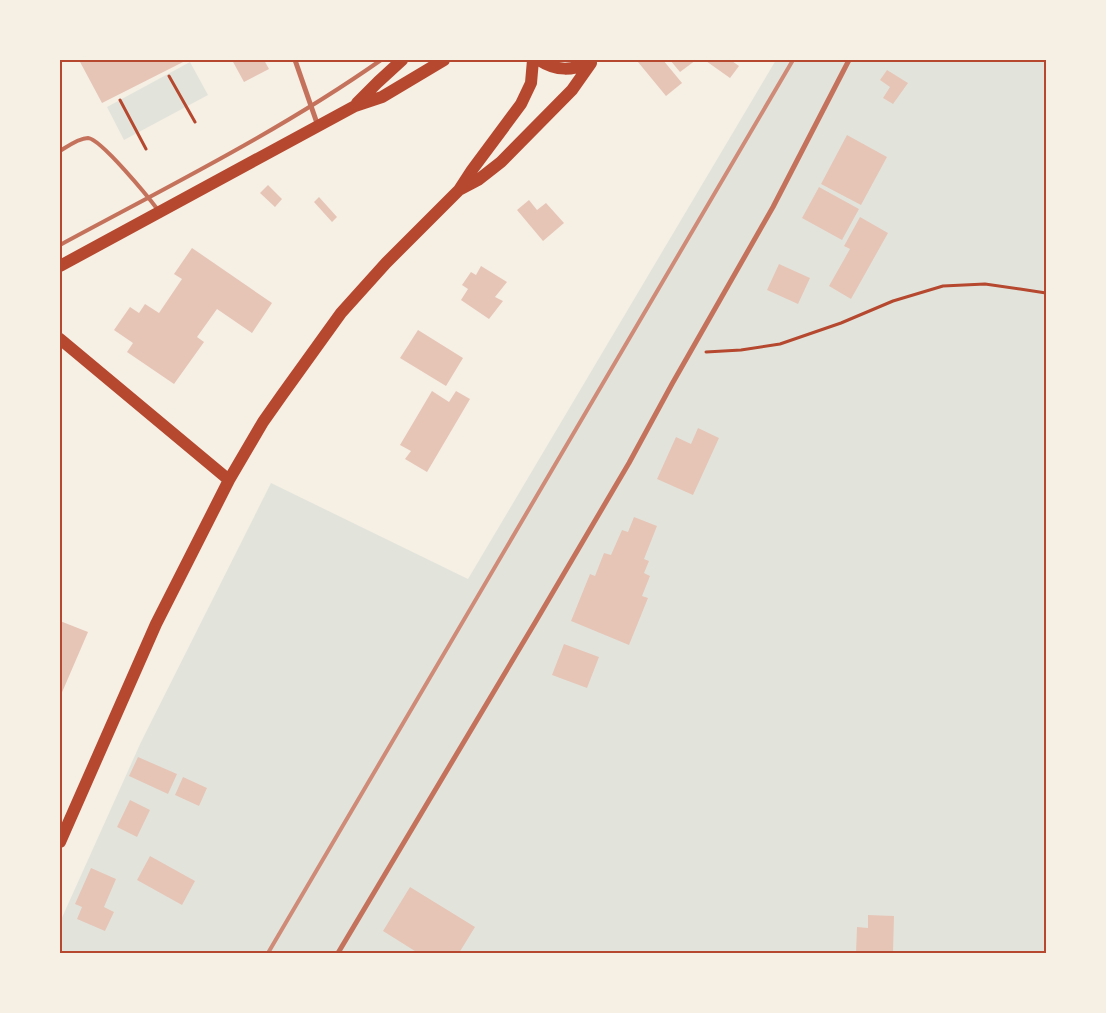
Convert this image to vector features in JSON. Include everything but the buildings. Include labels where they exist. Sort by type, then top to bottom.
[{"type":"main road","points":[[355,106],[402,60]]},
{"type":"main road","points":[[60,266],[355,106],[382,97],[444,60]]},
{"type":"main road","points":[[60,842],[156,624],[229,480],[272,408],[341,313],[386,263],[459,190],[521,104],[531,83],[533,60]]},
{"type":"main road","points":[[539,60],[560,69],[576,68],[592,61]]},
{"type":"main road","points":[[459,190],[478,180],[501,162],[572,90],[592,61]]},
{"type":"main road","points":[[60,338],[229,480]]},
{"type":"street","points":[[295,60],[318,126]]},
{"type":"street","points":[[338,953],[629,462],[773,207],[849,60]]},
{"type":"lane","points":[[60,245],[222,158],[311,107],[344,87],[381,60]]},
{"type":"lane","points":[[60,151],[83,139],[96,141],[118,163],[160,212]]},
{"type":"path","points":[[169,76],[194,122]]},
{"type":"path","points":[[120,100],[146,149]]},
{"type":"path","points":[[690,353],[741,350],[780,344],[841,323],[893,301],[943,286],[986,284],[1046,293]]},
{"type":"shaded area","points":[[776,60],[1046,60],[1046,953],[60,953],[60,922],[141,742],[271,483],[468,579]]},
{"type":"shaded area","points":[[190,62],[208,95],[124,140],[107,107]]},
{"type":"railway","points":[[268,953],[793,60]]}]
